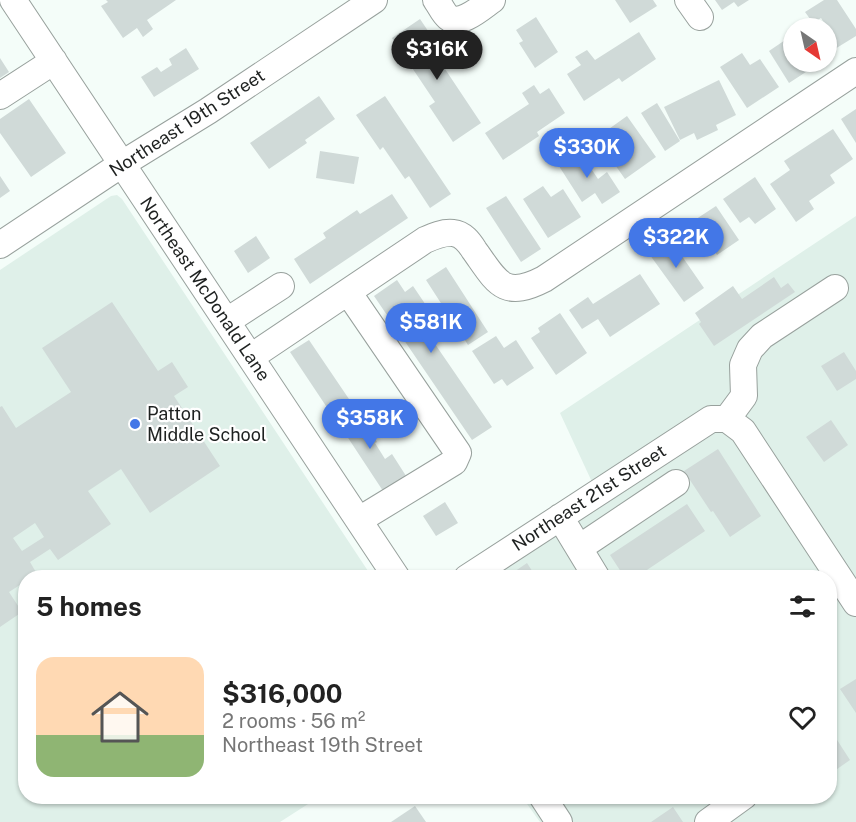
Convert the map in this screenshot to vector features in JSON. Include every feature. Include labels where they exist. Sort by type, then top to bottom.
[{"type":"street","name":"Northeast McDonald Lane","points":[[14,0],[392,570]]},
{"type":"street","name":"Northeast 19th Street","points":[[0,245],[122,164],[208,111],[343,8],[374,0]]},
{"type":"street","points":[[436,0],[448,17],[454,20],[463,19],[492,0]]},
{"type":"street","points":[[0,96],[54,61]]},
{"type":"street","points":[[251,357],[426,240],[438,235],[452,233],[460,235],[468,242],[493,276],[506,287],[517,289],[531,286],[856,71]]},
{"type":"street","points":[[227,321],[281,286]]},
{"type":"street","points":[[834,570],[743,431],[719,419],[744,396],[743,365],[750,349],[762,336],[835,288]]},
{"type":"street","points":[[348,292],[458,453],[454,462],[359,520]]},
{"type":"street","name":"Northeast 21st Street","points":[[479,570],[719,419]]},
{"type":"street","points":[[579,548],[676,483]]},
{"type":"street","points":[[560,517],[592,570]]},
{"type":"street","points":[[837,574],[856,603]]},
{"type":"street","points":[[708,822],[733,804]]},
{"type":"shaded area","name":"Patton Middle School","points":[[117,195],[122,199],[367,570],[18,570],[18,804],[308,804],[280,822],[0,822],[0,270],[111,196]]},
{"type":"shaded area","points":[[856,216],[856,822],[540,822],[527,804],[837,804],[837,570],[456,570],[592,482],[560,413]]},
{"type":"building","points":[[106,0],[176,0],[147,20],[153,29],[143,37],[137,28],[123,38],[101,6],[108,2]]},
{"type":"building","points":[[615,0],[653,0],[657,6],[630,23]]},
{"type":"building","points":[[715,0],[749,0],[738,7],[734,2],[722,10]]},
{"type":"building","points":[[824,0],[837,0],[856,29],[856,36],[837,48],[837,18],[809,18],[805,12]]},
{"type":"building","points":[[536,17],[558,52],[535,68],[519,43],[523,41],[516,30]]},
{"type":"building","points":[[420,19],[443,53],[437,57],[481,123],[453,142],[429,106],[435,102],[392,38]]},
{"type":"building","points":[[639,32],[656,59],[622,82],[619,78],[584,101],[567,74],[581,65],[575,57],[587,50],[595,60]]},
{"type":"building","points":[[783,41],[783,72],[806,72],[789,83],[769,51]]},
{"type":"building","points":[[186,48],[199,69],[154,97],[141,77],[157,67],[161,72],[172,65],[169,59]]},
{"type":"building","points":[[742,53],[750,65],[760,59],[779,87],[747,108],[720,67]]},
{"type":"building","points":[[0,58],[9,72],[0,78]]},
{"type":"building","points":[[719,80],[736,115],[716,125],[718,130],[697,140],[694,133],[680,140],[664,107]]},
{"type":"building","points":[[534,85],[540,94],[549,88],[565,113],[537,132],[539,136],[503,160],[485,133],[529,104],[522,93]]},
{"type":"building","points":[[319,96],[335,119],[305,140],[307,143],[269,169],[250,143]]},
{"type":"building","points":[[385,96],[451,194],[430,208],[409,176],[405,179],[383,147],[380,150],[356,115]]},
{"type":"building","points":[[29,99],[66,153],[31,177],[0,133],[0,119]]},
{"type":"building","points":[[657,103],[680,141],[665,151],[641,113]]},
{"type":"building","points":[[856,109],[856,143],[841,119]]},
{"type":"building","points":[[627,116],[656,157],[625,179],[606,152],[616,145],[606,131]]},
{"type":"building","points":[[833,129],[853,159],[830,175],[835,183],[809,201],[814,209],[796,222],[770,184],[790,170],[784,161]]},
{"type":"building","points":[[578,149],[598,179],[607,172],[620,192],[602,204],[595,193],[582,202],[557,163]]},
{"type":"building","points":[[320,151],[359,157],[354,184],[316,178]]},
{"type":"building","points":[[0,176],[10,191],[0,198]]},
{"type":"building","points":[[755,177],[776,209],[755,224],[749,217],[740,223],[723,199]]},
{"type":"building","points":[[543,186],[551,197],[563,189],[581,217],[548,238],[523,199]]},
{"type":"building","points":[[392,194],[408,218],[310,284],[294,259],[326,238],[323,233],[357,210],[360,214]]},
{"type":"building","points":[[506,196],[541,249],[521,262],[486,208]]},
{"type":"building","points":[[716,206],[739,240],[717,255],[713,249],[703,255],[684,227]]},
{"type":"building","points":[[256,236],[270,258],[248,273],[234,251]]},
{"type":"building","points":[[668,236],[704,288],[684,302],[647,251]]},
{"type":"building","points":[[446,267],[488,332],[468,345],[426,280]]},
{"type":"building","points":[[640,274],[660,304],[610,337],[598,319],[582,329],[569,310],[588,297],[593,304]]},
{"type":"building","points":[[774,277],[781,288],[788,283],[795,292],[714,346],[699,324],[701,322],[695,313],[733,286],[742,299]]},
{"type":"building","points":[[397,280],[405,292],[413,286],[436,320],[424,328],[492,427],[472,440],[374,296]]},
{"type":"building","points":[[112,302],[158,371],[172,362],[188,387],[174,396],[220,466],[150,513],[121,469],[88,491],[111,524],[58,560],[50,549],[30,562],[35,570],[18,570],[18,586],[9,592],[18,606],[18,615],[0,627],[0,407],[2,406],[16,428],[71,392],[42,348]],"holes":[[[35,523],[44,537],[22,551],[13,538]]]},
{"type":"building","points":[[560,313],[587,353],[556,375],[531,338],[540,332],[538,328]]},
{"type":"building","points":[[496,336],[504,348],[516,340],[534,368],[507,386],[502,379],[494,384],[472,351]]},
{"type":"building","points":[[309,340],[351,402],[332,415],[290,352]]},
{"type":"building","points":[[844,352],[856,371],[856,379],[837,391],[821,366]]},
{"type":"building","points":[[352,403],[385,459],[392,454],[408,479],[385,494],[333,415]]},
{"type":"building","points":[[831,420],[848,445],[824,462],[806,437]]},
{"type":"building","points":[[718,449],[761,516],[730,537],[684,471]]},
{"type":"building","points":[[445,502],[458,523],[436,536],[423,516]]},
{"type":"building","points":[[687,504],[705,531],[647,570],[620,570],[610,555]]},
{"type":"building","points":[[527,563],[532,570],[517,570]]},
{"type":"building","points":[[856,679],[856,713],[840,689]]},
{"type":"building","points":[[837,740],[850,760],[837,769]]},
{"type":"building","points":[[415,806],[426,822],[391,822]]},
{"type":"building","points":[[673,807],[683,822],[651,822]]},
{"type":"place","name":"Patton Middle School","points":[[135,424]]}]
